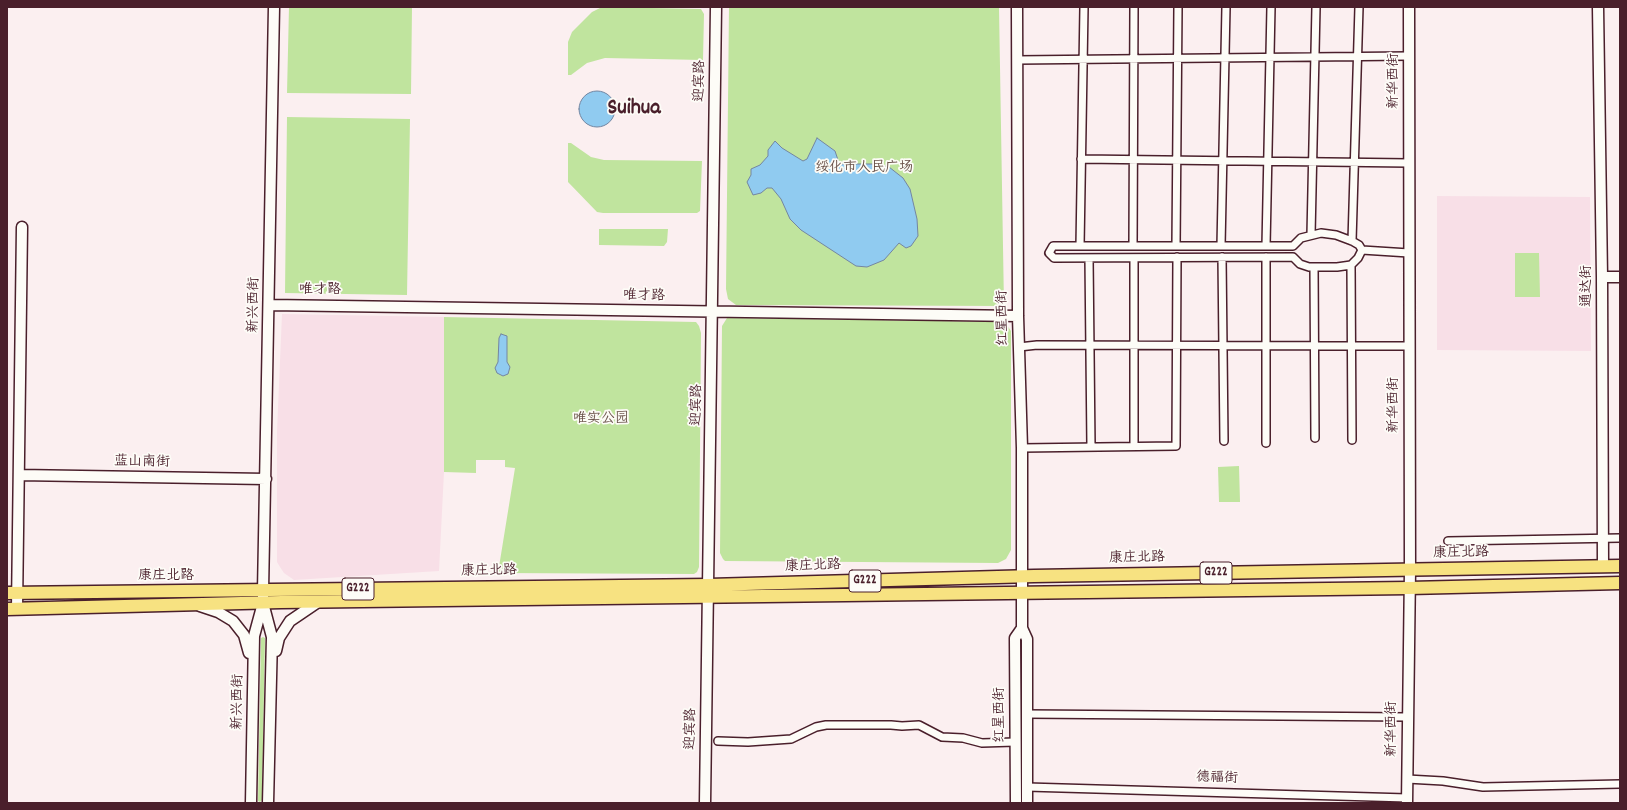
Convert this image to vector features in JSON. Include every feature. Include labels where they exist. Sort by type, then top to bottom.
[{"type":"highway","name":"康庄北路","points":[[12,608],[198,605],[263,597],[318,602],[708,591],[1022,576],[1620,566]]},
{"type":"highway","name":"康庄北路","points":[[12,593],[263,597],[708,591],[1022,592],[1409,588],[1620,583]]},
{"type":"main road","name":"新兴西街","points":[[251,803],[254,636],[263,597],[270,305],[274,7]]},
{"type":"main road","name":"迎宾路","points":[[705,803],[713,312],[716,7]]},
{"type":"main road","name":"红星西街","points":[[1017,7],[1018,316],[1022,448],[1022,628],[1027,639],[1027,803]]},
{"type":"main road","name":"新华西街","points":[[1407,800],[1410,570],[1409,7]]},
{"type":"main road","name":"通达街","points":[[1598,7],[1602,277],[1603,566]]},
{"type":"main road","points":[[12,608],[19,475],[22,227]]},
{"type":"main road","points":[[1602,277],[1620,277]]},
{"type":"main road","name":"唯才路","points":[[270,305],[1018,316]]},
{"type":"main road","name":"蓝山南街","points":[[19,475],[266,479]]},
{"type":"main road","name":"新兴西街","points":[[263,597],[272,637],[269,710],[268,803]]},
{"type":"main road","points":[[269,710],[274,688],[276,652],[279,638],[290,621],[318,602]]},
{"type":"main road","points":[[198,605],[225,616],[233,621],[244,635],[249,650],[249,692],[253,710]]},
{"type":"main road","name":"红星西街","points":[[1016,803],[1015,638],[1022,628]]},
{"type":"main road","points":[[1016,787],[1027,787]]},
{"type":"street","points":[[1080,246],[1084,7]]},
{"type":"street","points":[[1133,246],[1134,7]]},
{"type":"street","points":[[1176,246],[1178,7]]},
{"type":"street","points":[[1221,246],[1226,7]]},
{"type":"street","points":[[1266,246],[1271,7]]},
{"type":"street","points":[[1311,235],[1314,160],[1316,7]]},
{"type":"street","points":[[1352,241],[1359,7]]},
{"type":"street","points":[[1017,60],[1409,56]]},
{"type":"street","points":[[1081,159],[1223,161],[1314,160],[1409,163]]},
{"type":"street","points":[[1362,250],[1358,258],[1351,265],[1337,267],[1314,267],[1300,264],[1294,257],[1054,258],[1049,252],[1053,246],[1292,246],[1301,238],[1321,233],[1352,241],[1362,250],[1409,253]]},
{"type":"street","points":[[1022,448],[1176,446],[1177,257]]},
{"type":"street","points":[[1222,257],[1224,441]]},
{"type":"street","points":[[1266,257],[1266,443]]},
{"type":"street","points":[[1089,258],[1091,447]]},
{"type":"street","points":[[1134,258],[1134,446]]},
{"type":"street","points":[[1351,265],[1352,440]]},
{"type":"street","points":[[1314,267],[1315,438]]},
{"type":"street","points":[[1019,347],[1090,345],[1409,346]]},
{"type":"street","points":[[1448,541],[1620,538]]},
{"type":"street","points":[[1027,714],[1407,717]]},
{"type":"street","points":[[718,741],[748,742],[791,739],[816,727],[826,725],[920,725],[942,737],[963,738],[982,743],[1015,742]]},
{"type":"street","points":[[1407,780],[1450,782],[1483,786],[1620,784]]},
{"type":"street","name":"德福街","points":[[1027,787],[1407,800]]},
{"type":"shaded area","points":[[1437,196],[1590,197],[1591,351],[1437,350]]},
{"type":"shaded area","points":[[282,314],[444,317],[444,472],[439,571],[294,580],[284,573],[280,567],[277,562],[277,432]]},
{"type":"green space","points":[[289,7],[412,7],[411,94],[287,93]]},
{"type":"green space","points":[[602,7],[701,9],[704,14],[703,60],[605,58],[587,63],[571,75],[568,75],[568,42],[572,32],[592,12]]},
{"type":"green space","name":"绥化市人民广场","points":[[729,7],[999,7],[1004,306],[736,305],[728,299],[726,289]]},
{"type":"green space","points":[[287,117],[410,119],[407,295],[285,293]]},
{"type":"green space","points":[[568,143],[571,143],[591,157],[604,160],[702,161],[700,211],[697,213],[597,212],[568,182]]},
{"type":"green space","points":[[599,229],[668,229],[667,242],[664,246],[599,245]]},
{"type":"green space","points":[[1515,253],[1539,253],[1540,297],[1515,297]]},
{"type":"green space","name":"唯实公园","points":[[444,317],[696,322],[701,333],[699,567],[697,572],[694,574],[498,573],[515,468],[505,467],[505,460],[476,460],[476,473],[444,472]]},
{"type":"green space","points":[[727,318],[1005,322],[1011,331],[1011,550],[1006,559],[998,563],[725,561],[720,553],[722,326]]},
{"type":"green space","points":[[1239,466],[1240,502],[1219,502],[1218,467]]},
{"type":"green space","points":[[261,638],[265,638],[262,800],[260,802],[258,801]]},
{"type":"water","points":[[597,91],[607,94],[612,99],[615,109],[612,119],[607,124],[597,127],[587,124],[582,119],[579,109],[582,99],[587,94]]},
{"type":"water","points":[[817,138],[835,151],[838,160],[842,164],[874,164],[889,167],[903,178],[910,189],[917,219],[918,236],[911,246],[906,248],[899,243],[884,260],[867,267],[856,266],[801,230],[790,219],[781,199],[772,188],[767,188],[761,193],[753,195],[747,182],[751,175],[751,169],[760,165],[768,156],[768,150],[775,141],[782,148],[803,161],[807,159]]},
{"type":"water","points":[[501,334],[507,336],[507,362],[510,367],[508,374],[503,376],[497,373],[495,368],[498,362],[499,338]]},
{"type":"district","name":"Suihua","points":[[634,110]]}]
